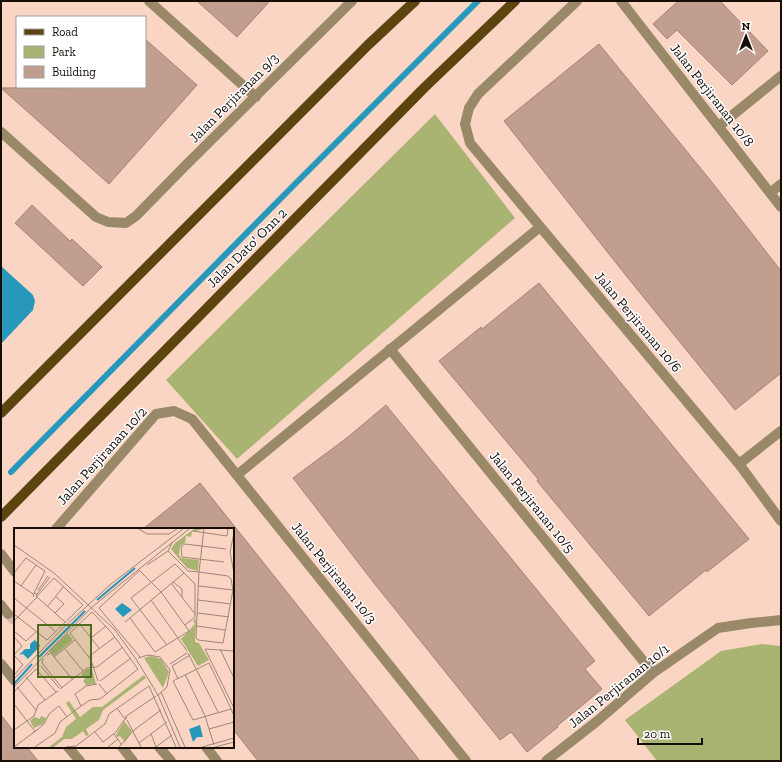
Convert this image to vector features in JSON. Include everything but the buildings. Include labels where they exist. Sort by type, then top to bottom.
[{"type":"main road","points":[[1,413],[368,45],[415,1]]},
{"type":"main road","name":"Jalan Dato' Onn 2","points":[[1,517],[425,87],[515,1]]},
{"type":"street","points":[[149,1],[256,97]]},
{"type":"street","name":"Jalan Perjiranan 9/3","points":[[1,132],[96,217],[108,222],[126,224],[136,216],[352,1]]},
{"type":"street","name":"Jalan Perjiranan 10/6","points":[[577,1],[478,94],[469,108],[465,124],[470,144],[739,464],[781,521]]},
{"type":"street","name":"Jalan Perjiranan 10/8","points":[[621,1],[781,207]]},
{"type":"street","points":[[719,126],[781,76]]},
{"type":"street","points":[[770,192],[781,184]]},
{"type":"street","points":[[237,475],[540,227]]},
{"type":"street","name":"Jalan Perjiranan 10/5","points":[[390,349],[653,673]]},
{"type":"street","name":"Jalan Perjiranan 10/3","points":[[174,411],[192,419],[466,761]]},
{"type":"street","name":"Jalan Perjiranan 10/2","points":[[57,528],[156,414],[174,411]]},
{"type":"street","points":[[739,464],[781,432]]},
{"type":"street","points":[[1,554],[14,571]]},
{"type":"street","points":[[1,605],[8,614]]},
{"type":"street","name":"Jalan Perjiranan 10/1","points":[[546,761],[596,722],[653,673],[718,628],[751,622],[781,620]]},
{"type":"street","points":[[1,664],[14,680]]},
{"type":"street","points":[[69,748],[80,761]]},
{"type":"street","points":[[123,748],[133,761]]},
{"type":"street","points":[[160,748],[171,761]]},
{"type":"street","points":[[207,748],[217,761]]},
{"type":"green space","points":[[435,114],[515,218],[237,459],[166,380]]},
{"type":"green space","points":[[762,644],[781,646],[781,761],[657,761],[625,720],[721,651]]},
{"type":"water","points":[[1,266],[33,295],[35,301],[33,310],[1,344]]},
{"type":"waterway","points":[[11,472],[478,1]]},
{"type":"tunnel","points":[[8,614],[14,620]]}]
